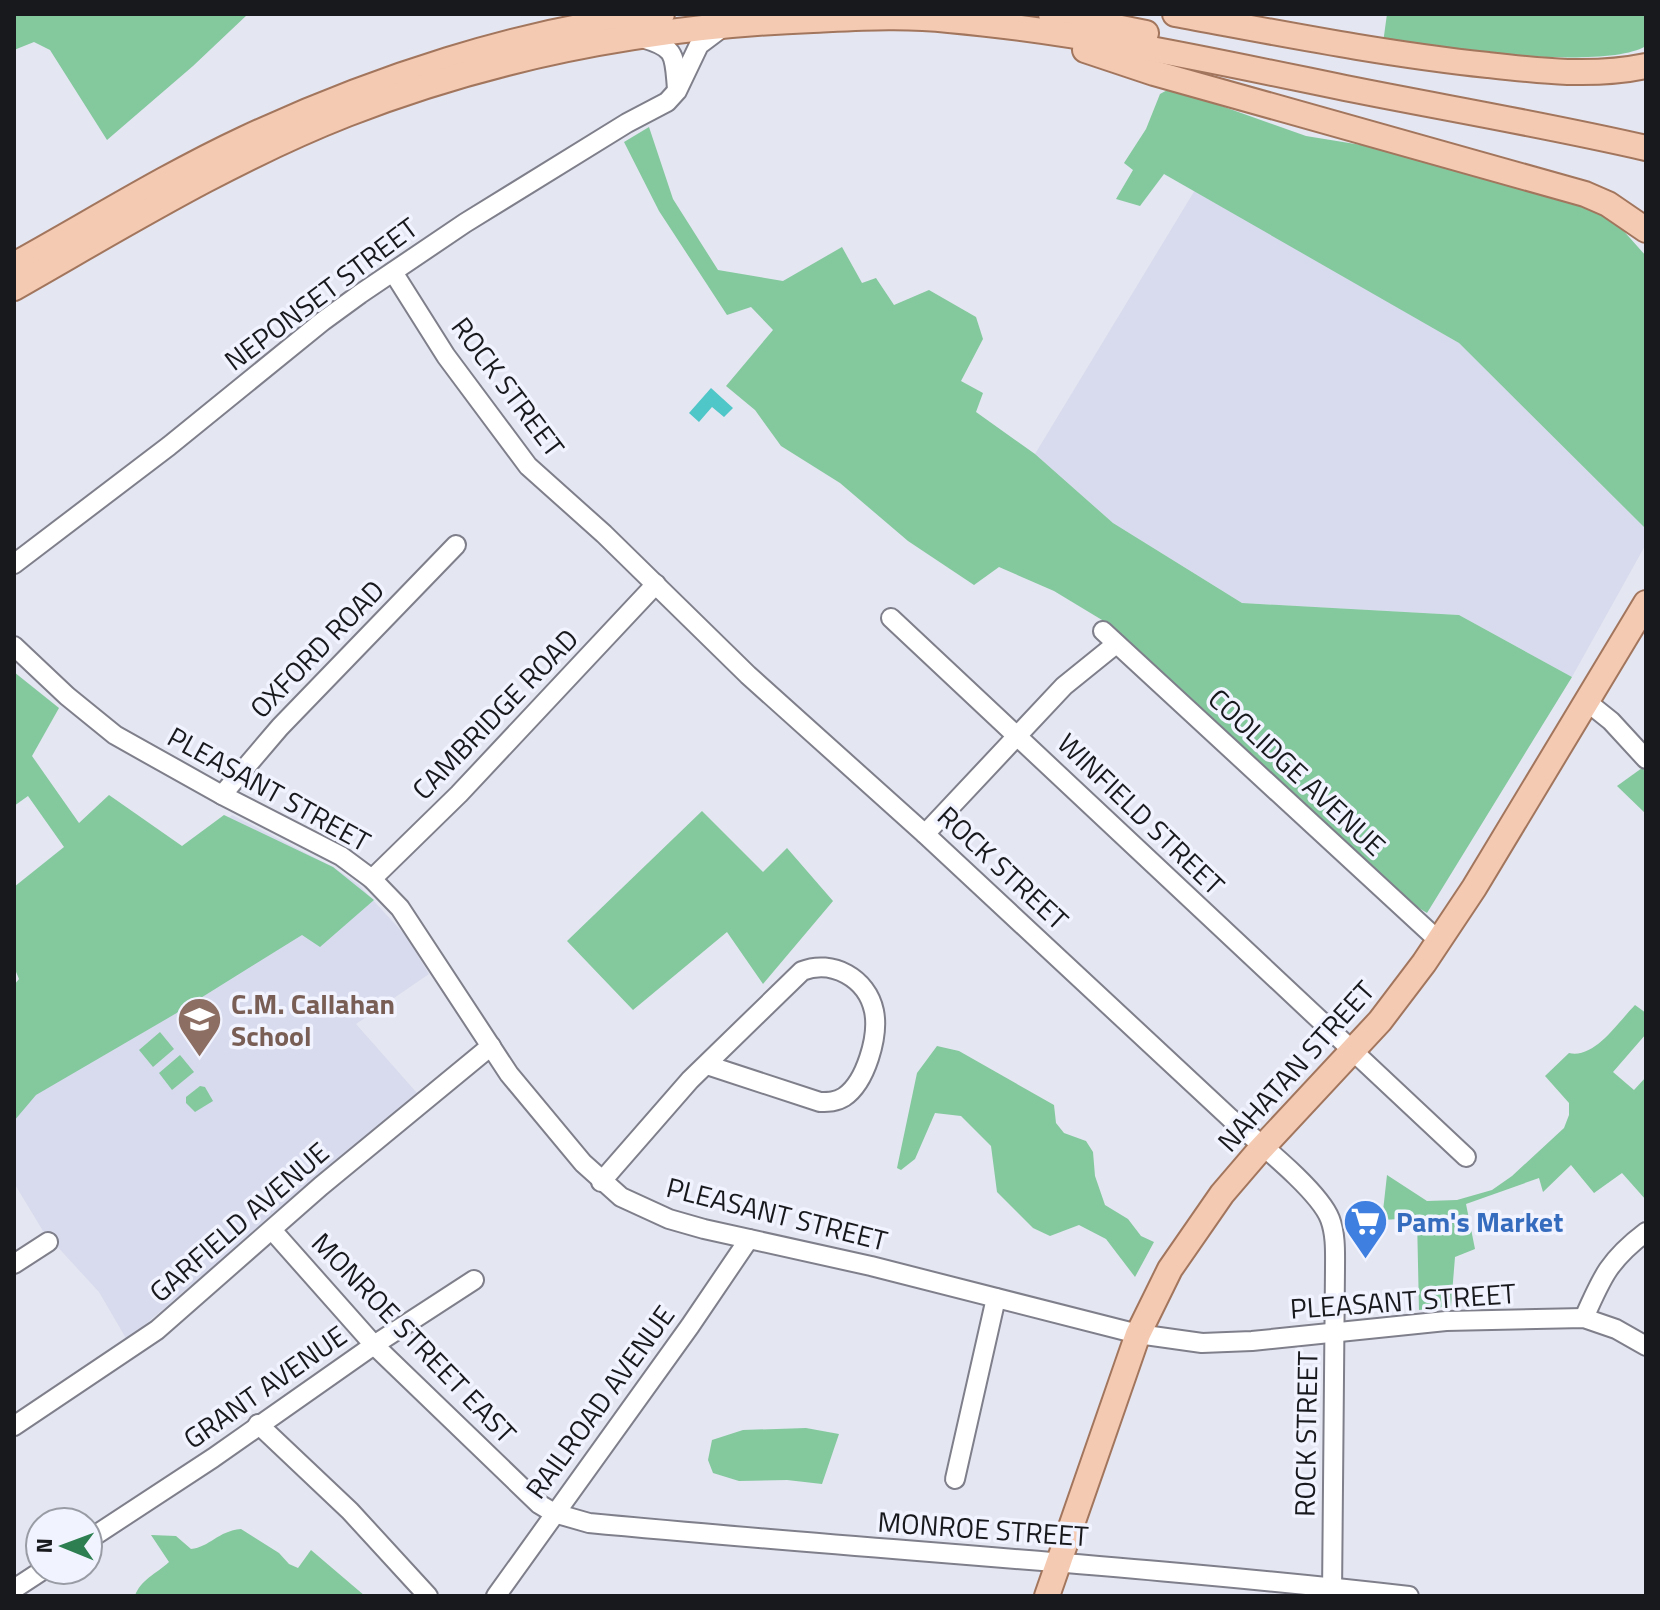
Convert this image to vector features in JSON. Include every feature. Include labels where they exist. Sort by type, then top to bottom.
[{"type":"main road","points":[[14,265],[246,138],[379,83],[435,64],[564,30],[662,14]]},
{"type":"main road","points":[[1051,14],[1646,133]]},
{"type":"main road","points":[[1175,14],[1477,64],[1561,73],[1619,71],[1646,66]]},
{"type":"main road","points":[[14,288],[194,185],[346,114],[410,91],[537,54],[634,36],[730,24],[872,17],[946,19],[1023,29],[1149,48],[1646,148]]},
{"type":"main road","points":[[1023,29],[1154,73],[1585,194],[1623,213],[1646,230]]},
{"type":"main road","name":"NAHATAN STREET","points":[[1047,1596],[1138,1334],[1155,1294],[1222,1194],[1380,1021],[1439,941],[1646,603]]},
{"type":"street","name":"NEPONSET STREET","points":[[14,564],[169,446],[323,321],[535,179],[667,102],[677,91],[699,45],[730,24]]},
{"type":"street","points":[[634,36],[663,44],[675,58],[677,91]]},
{"type":"street","name":"ROCK STREET","points":[[393,272],[446,356],[528,466],[656,584],[748,675],[925,834],[1135,1032],[1264,1146],[1322,1205],[1334,1234],[1332,1592]]},
{"type":"street","name":"OXFORD ROAD","points":[[222,795],[280,727],[456,545]]},
{"type":"street","name":"CAMBRIDGE ROAD","points":[[372,879],[459,794],[656,584]]},
{"type":"street","name":"WINFIELD STREET","points":[[891,618],[1466,1157]]},
{"type":"street","name":"COOLIDGE AVENUE","points":[[925,834],[1110,638],[1439,941]]},
{"type":"street","name":"PLEASANT STREET","points":[[14,646],[67,696],[115,735],[341,856],[372,879],[408,920],[537,1110],[601,1182],[621,1197],[657,1215],[1138,1334],[1202,1343],[1446,1321],[1584,1318],[1616,1329],[1646,1346]]},
{"type":"street","points":[[1586,701],[1611,721],[1646,759]]},
{"type":"street","points":[[601,1182],[690,1080],[786,985],[812,967],[829,966],[845,972],[869,997],[875,1030],[870,1050],[858,1082],[843,1098],[820,1102],[707,1065]]},
{"type":"street","name":"GARFIELD AVENUE","points":[[14,1426],[157,1330],[321,1186],[491,1046]]},
{"type":"street","name":"MONROE STREET EAST","points":[[272,1230],[374,1345],[522,1489],[554,1513]]},
{"type":"street","points":[[1584,1318],[1605,1272],[1626,1247],[1646,1232]]},
{"type":"street","name":"RAILROAD AVENUE","points":[[496,1596],[749,1239]]},
{"type":"street","points":[[14,1264],[48,1242]]},
{"type":"street","name":"GRANT AVENUE","points":[[104,1530],[474,1280]]},
{"type":"street","points":[[955,1479],[996,1298]]},
{"type":"street","points":[[258,1424],[350,1511],[428,1596]]},
{"type":"street","name":"MONROE STREET","points":[[554,1513],[604,1524],[1059,1563],[1332,1592],[1409,1596]]},
{"type":"shaded area","points":[[1195,190],[1459,343],[1646,529],[1646,544],[1572,677],[1459,615],[1242,603],[1113,523],[1035,454]]},
{"type":"shaded area","name":"C.M. Callahan School","points":[[232,815],[333,867],[359,885],[406,936],[429,974],[356,1024],[417,1093],[127,1340],[99,1292],[43,1231],[14,1183],[14,996]]},
{"type":"green space","points":[[14,14],[248,14],[107,140],[50,50],[34,42],[14,50]]},
{"type":"green space","points":[[1387,14],[1646,14],[1646,46],[1625,53],[1595,57],[1559,57],[1383,43]]},
{"type":"green space","points":[[1171,88],[1306,136],[1392,150],[1505,180],[1600,213],[1621,228],[1646,256],[1646,529],[1459,343],[1164,174],[1140,206],[1116,199],[1133,170],[1124,163],[1146,129],[1160,94]]},
{"type":"green space","points":[[649,127],[673,199],[718,270],[783,281],[842,247],[862,283],[876,278],[894,305],[929,290],[976,317],[983,339],[961,381],[983,393],[976,412],[1035,454],[1113,523],[1242,603],[1459,615],[1572,677],[1427,913],[1409,902],[1107,623],[1054,591],[999,567],[974,585],[908,541],[840,483],[781,446],[755,410],[726,386],[773,330],[751,307],[727,315],[659,211],[624,142]]},
{"type":"green space","points":[[14,672],[59,708],[32,756],[79,823],[109,795],[182,846],[224,815],[333,867],[374,900],[320,947],[302,935],[36,1095],[14,1121],[14,985],[19,979],[14,967],[14,887],[64,847],[28,796],[14,806]]},
{"type":"green space","points":[[1642,768],[1646,773],[1646,814],[1617,786]]},
{"type":"green space","points":[[702,811],[763,872],[787,848],[833,901],[763,984],[727,932],[633,1010],[567,941]]},
{"type":"green space","points":[[1635,1005],[1646,1013],[1646,1034],[1613,1072],[1634,1090],[1646,1077],[1646,1200],[1622,1173],[1594,1193],[1571,1165],[1543,1192],[1539,1178],[1466,1204],[1475,1249],[1455,1257],[1451,1306],[1419,1310],[1417,1218],[1382,1220],[1387,1175],[1427,1201],[1457,1200],[1492,1190],[1512,1176],[1564,1128],[1569,1103],[1545,1076],[1569,1053],[1579,1053],[1597,1045]]},
{"type":"green space","points":[[160,1032],[174,1049],[153,1067],[139,1050]]},
{"type":"green space","points":[[937,1046],[959,1051],[1054,1105],[1056,1123],[1064,1133],[1086,1141],[1093,1152],[1095,1176],[1105,1205],[1128,1219],[1141,1236],[1154,1242],[1135,1277],[1106,1239],[1079,1225],[1050,1236],[1033,1228],[997,1192],[991,1146],[961,1116],[935,1113],[915,1159],[901,1170],[897,1168],[917,1073]]},
{"type":"green space","points":[[180,1055],[194,1072],[172,1090],[159,1073]]},
{"type":"green space","points":[[200,1086],[205,1087],[213,1101],[195,1112],[186,1103],[186,1097]]},
{"type":"green space","points":[[806,1428],[839,1434],[822,1484],[787,1480],[739,1481],[713,1473],[708,1460],[712,1440],[743,1430]]},
{"type":"green space","points":[[241,1529],[298,1568],[311,1550],[365,1596],[135,1596],[145,1581],[169,1562],[151,1535],[176,1536],[191,1549]]},
{"type":"water","points":[[711,388],[733,408],[724,417],[712,407],[699,422],[689,413]]},
{"type":"place","name":"C.M. Callahan School","points":[[200,1059]]},
{"type":"place","name":"Pam's Market","points":[[1365,1261]]}]
